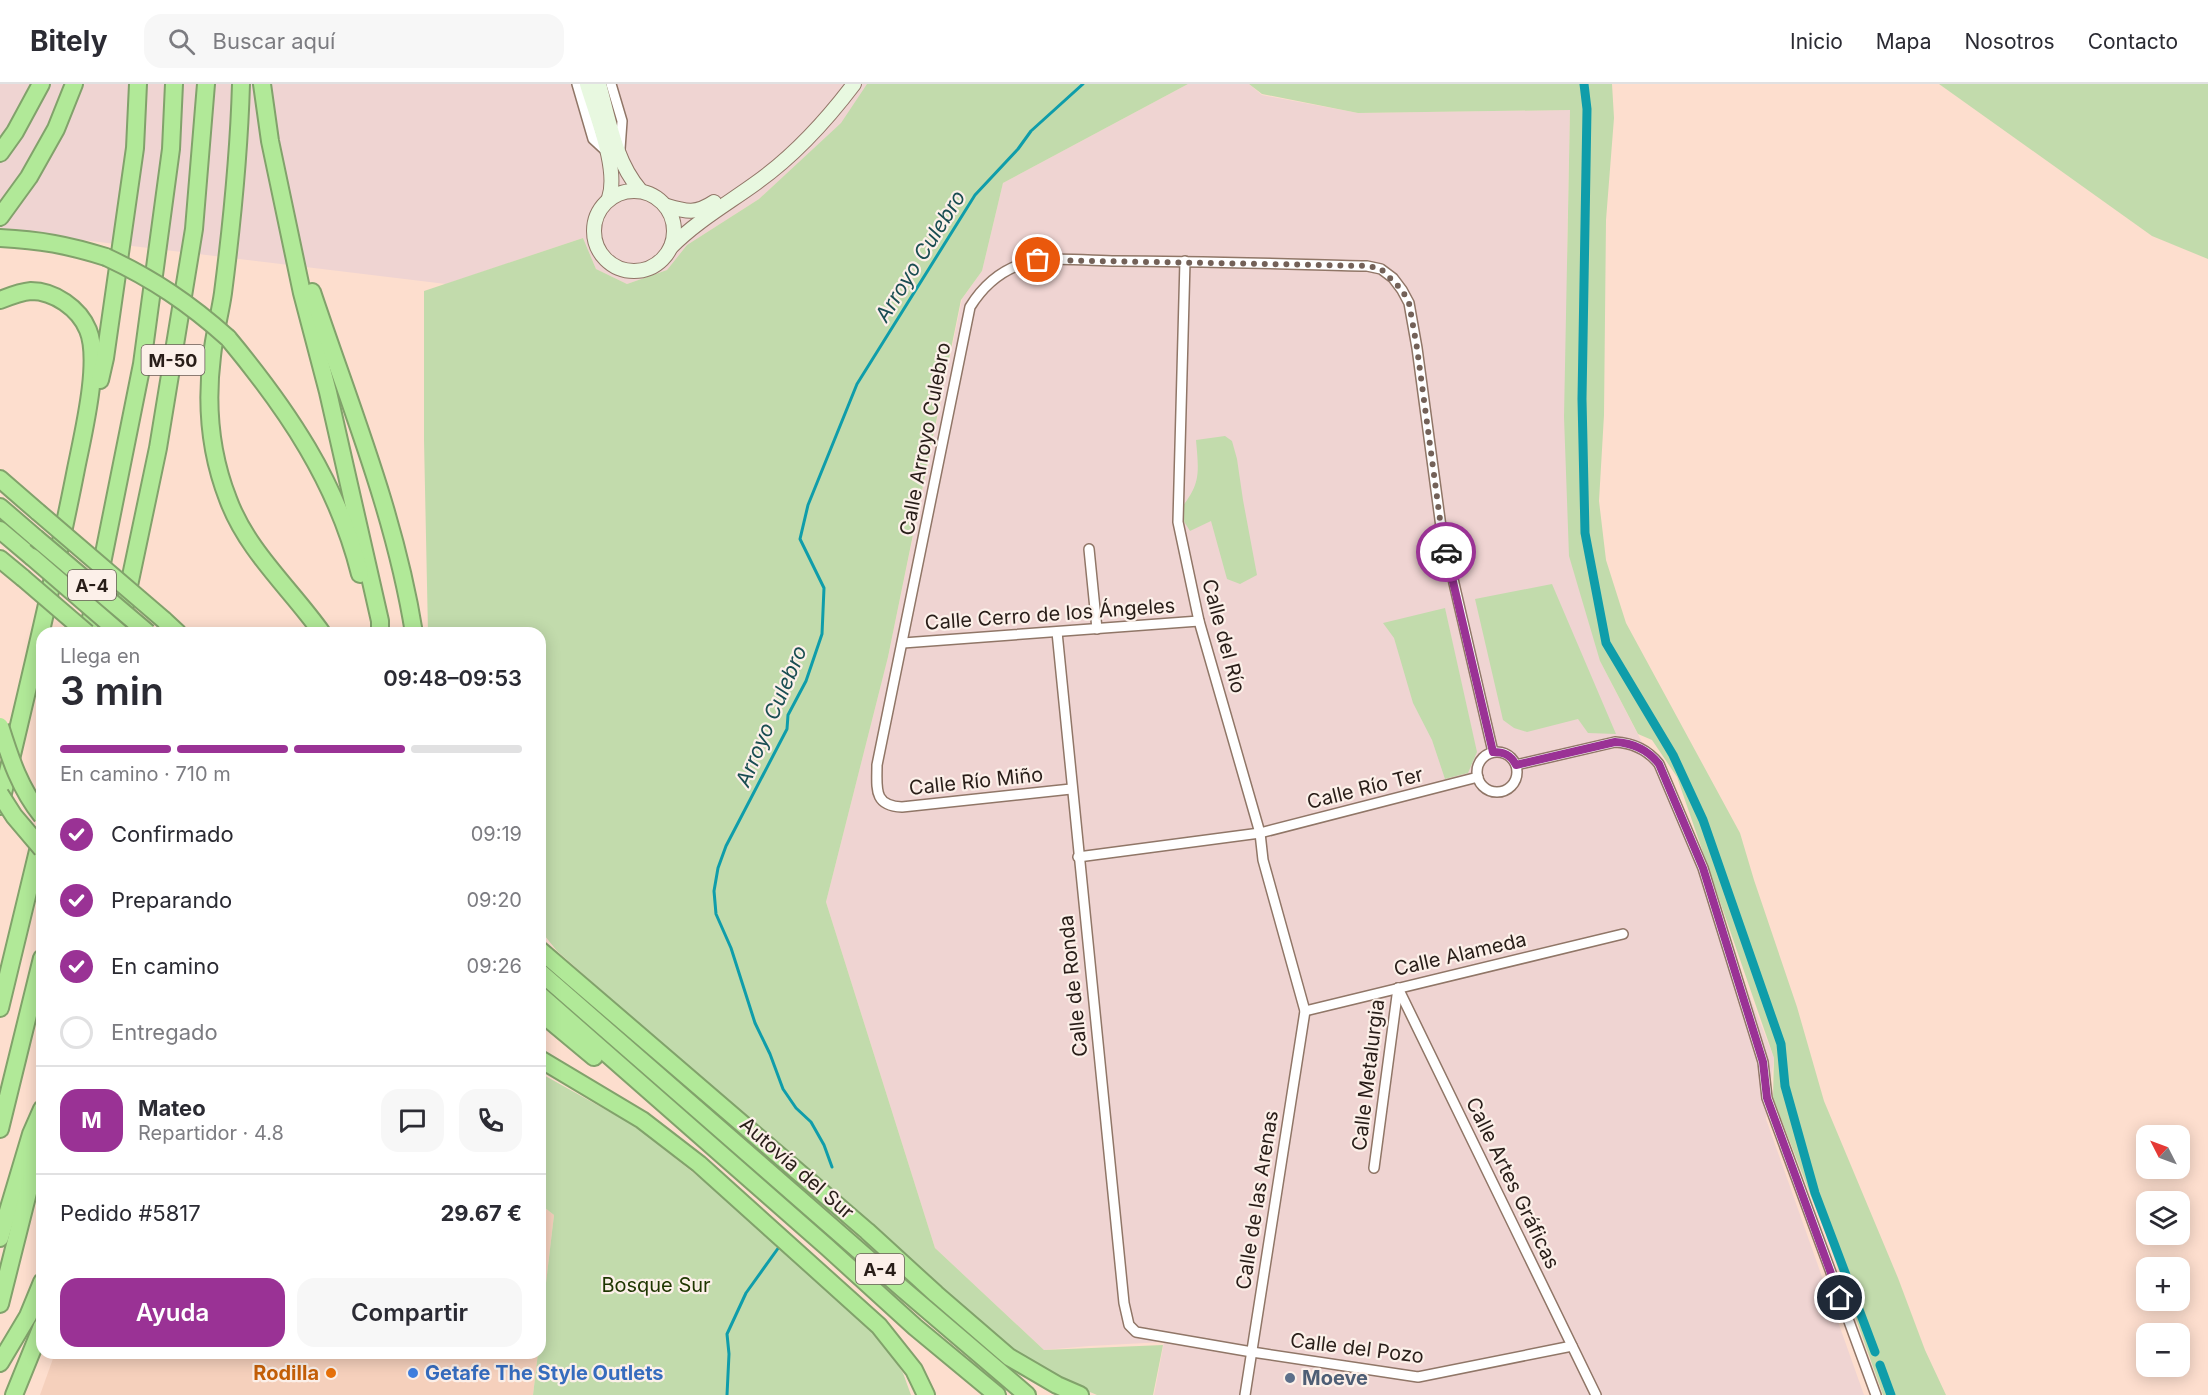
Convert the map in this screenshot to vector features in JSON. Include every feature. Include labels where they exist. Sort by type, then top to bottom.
[{"type":"highway","points":[[0,153],[15,132],[41,84]]},
{"type":"highway","points":[[0,217],[29,177],[56,129],[74,84]]},
{"type":"highway","points":[[41,627],[105,358],[135,148],[138,84]]},
{"type":"highway","name":"M-50","points":[[88,627],[142,364],[171,149],[174,84]]},
{"type":"highway","name":"M-50","points":[[120,627],[158,448],[194,229],[206,84]]},
{"type":"highway","points":[[242,84],[238,159],[223,296],[212,356],[209,403],[212,444],[228,500],[243,530],[262,558],[318,627]]},
{"type":"highway","points":[[262,84],[270,141],[302,293],[352,494],[380,627]]},
{"type":"highway","points":[[285,208],[379,483],[396,543],[413,627]]},
{"type":"highway","points":[[0,238],[39,240],[71,246],[106,257],[170,291],[228,338],[267,385],[310,449],[343,520],[359,570],[371,627]]},
{"type":"highway","points":[[0,300],[16,293],[32,291],[50,294],[76,312],[88,329],[94,357],[85,423],[66,519]]},
{"type":"highway","points":[[1,480],[172,627]]},
{"type":"highway","name":"A-4","points":[[0,507],[141,627]]},
{"type":"highway","name":"A-4","points":[[0,530],[112,627]]},
{"type":"highway","points":[[0,559],[80,627]]},
{"type":"highway","points":[[0,807],[36,650]]},
{"type":"highway","points":[[0,726],[14,769],[36,809]]},
{"type":"highway","points":[[0,794],[14,816],[36,842]]},
{"type":"highway","points":[[0,1008],[36,859]]},
{"type":"highway","points":[[546,952],[554,962]]},
{"type":"highway","points":[[546,955],[1010,1357],[1047,1380],[1080,1395]]},
{"type":"highway","name":"Autovía del Sur","points":[[546,977],[1027,1395]]},
{"type":"highway","points":[[0,1129],[36,982]]},
{"type":"highway","name":"Autovía del Sur","points":[[546,1000],[915,1327],[997,1395]]},
{"type":"highway","points":[[546,1017],[797,1232],[827,1247]]},
{"type":"highway","points":[[546,1063],[642,1119],[699,1164],[879,1326],[914,1370],[926,1395]]},
{"type":"highway","points":[[0,1238],[36,1123]]},
{"type":"highway","points":[[0,1304],[36,1161]]},
{"type":"highway","points":[[848,1215],[932,1303],[991,1355],[1014,1383]]},
{"type":"highway","points":[[0,1363],[28,1316],[36,1297]]},
{"type":"highway","points":[[14,1395],[36,1341]]},
{"type":"street","points":[[577,84],[593,139],[613,153]]},
{"type":"street","points":[[587,84],[613,153],[640,190]]},
{"type":"street","points":[[599,84],[613,153]]},
{"type":"street","points":[[611,84],[622,121],[613,153],[613,187],[609,198],[597,214],[593,234],[601,254],[608,262],[627,270],[648,269],[660,263],[688,229],[757,182],[796,150],[836,109],[854,84]]},
{"type":"street","points":[[667,206],[684,211],[701,210],[748,180],[785,149],[826,106],[842,84]]},
{"type":"street","points":[[609,198],[623,191],[640,190],[653,194],[667,206],[674,219],[674,239],[671,247]]},
{"type":"street","name":"Calle Arroyo Culebro","points":[[885,804],[879,798],[877,765],[970,307],[980,290],[995,278],[1026,262],[1038,260],[1368,266],[1381,269],[1402,290],[1409,303],[1417,348],[1441,527],[1493,752]]},
{"type":"street","name":"Calle del Río","points":[[1185,261],[1178,522],[1199,621],[1260,833],[1263,860],[1305,1011]]},
{"type":"street","points":[[1089,549],[1097,629]]},
{"type":"street","name":"Calle Cerro de los Ángeles","points":[[903,643],[1199,621]]},
{"type":"street","name":"Calle de Ronda","points":[[1057,632],[1124,1303],[1129,1325],[1136,1332]]},
{"type":"street","points":[[1516,765],[1615,742],[1628,743],[1640,748],[1652,755],[1659,764],[1703,868],[1763,1062],[1767,1098],[1876,1395]]},
{"type":"street","points":[[1493,752],[1509,756],[1516,765],[1516,778],[1503,790],[1491,790],[1481,783],[1478,777],[1482,759],[1493,752]]},
{"type":"street","name":"Calle Río Ter","points":[[1078,857],[1260,833],[1478,777]]},
{"type":"street","name":"Calle Río Miño","points":[[885,804],[902,807],[1071,789]]},
{"type":"street","name":"Calle Alameda","points":[[1305,1011],[1623,934]]},
{"type":"street","name":"Calle Metalurgia","points":[[1374,1168],[1398,988]]},
{"type":"street","name":"Calle Artes Gráficas","points":[[1398,988],[1596,1395]]},
{"type":"street","name":"Calle de las Arenas","points":[[1245,1395],[1305,1011]]},
{"type":"street","name":"Calle del Pozo","points":[[1136,1332],[1418,1377],[1572,1346]]},
{"type":"shaded area","points":[[0,84],[868,84],[844,121],[759,199],[687,245],[667,270],[627,284],[596,269],[583,238],[446,284],[0,230]]},
{"type":"shaded area","points":[[1188,84],[1249,84],[1262,95],[1358,113],[1570,110],[1567,253],[1600,661],[1675,806],[1774,1058],[1766,1119],[1864,1395],[1154,1395],[1164,1342],[1044,1350],[935,1248],[826,902],[888,657],[962,299],[982,271],[1003,183]]},
{"type":"shaded area","points":[[546,1209],[554,1215],[546,1283]]},
{"type":"shaded area","points":[[53,1359],[537,1359],[533,1395],[40,1395]]},
{"type":"green space","points":[[867,84],[1188,84],[1003,183],[982,271],[961,300],[888,657],[826,902],[935,1248],[1044,1350],[1163,1345],[1153,1395],[1097,1395],[1033,1368],[557,951],[546,937],[546,627],[428,627],[424,291],[583,238],[596,269],[627,284],[667,270],[687,245],[759,199],[841,123]]},
{"type":"green space","points":[[1249,84],[1612,84],[1614,118],[1606,220],[1604,415],[1599,501],[1606,560],[1626,623],[1740,833],[1797,1007],[1824,1101],[1898,1278],[1925,1350],[1946,1395],[1883,1395],[1828,1240],[1773,1098],[1774,1058],[1677,777],[1652,740],[1638,734],[1600,661],[1569,556],[1564,417],[1570,110],[1358,113],[1262,94]]},
{"type":"green space","points":[[1939,84],[2208,84],[2208,259],[2152,236]]},
{"type":"green space","points":[[1225,436],[1232,441],[1237,459],[1257,575],[1240,584],[1227,579],[1211,521],[1190,531],[1178,512],[1191,494],[1197,479],[1196,440]]},
{"type":"green space","points":[[1552,584],[1616,734],[1588,733],[1578,719],[1527,732],[1514,728],[1503,720],[1475,599]]},
{"type":"green space","points":[[1445,608],[1477,752],[1468,773],[1445,779],[1432,740],[1413,703],[1394,638],[1383,623]]},
{"type":"green space","name":"Bosque Sur","points":[[546,1076],[635,1126],[740,1210],[864,1323],[890,1353],[903,1373],[911,1395],[533,1395],[537,1359],[546,1359],[546,1283],[554,1215],[546,1209]]},
{"type":"waterway","name":"Arroyo Culebro","points":[[832,1167],[824,1145],[811,1122],[796,1108],[783,1089],[755,1023],[731,948],[716,914],[714,891],[718,868],[726,846],[787,729],[788,715],[806,681],[822,634],[824,588],[800,539],[808,505],[857,384],[975,195],[1018,149],[1031,131],[1083,84]]},
{"type":"waterway","points":[[1584,84],[1587,109],[1582,399],[1585,533],[1606,643],[1673,755],[1703,820],[1781,1044],[1785,1086],[1815,1193],[1875,1352]]},
{"type":"waterway","name":"Arroyo Culebro","points":[[727,1395],[729,1354],[727,1334],[746,1293],[779,1247]]},
{"type":"waterway","points":[[1880,1365],[1891,1395]]},
{"type":"way so far","points":[[1038,260],[1185,261],[1368,266],[1381,269],[1402,290],[1409,303],[1446,552]]},
{"type":"place","name":"Rodilla","points":[[331,1373]]},
{"type":"place","name":"Getafe The Style Outlets","points":[[413,1373]]},
{"type":"place","name":"Moeve","points":[[1290,1378]]},
{"type":"route","points":[[1446,552],[1493,752],[1504,753],[1516,765],[1615,742],[1628,743],[1640,748],[1652,755],[1659,764],[1703,868],[1763,1062],[1767,1098],[1840,1298]]}]
